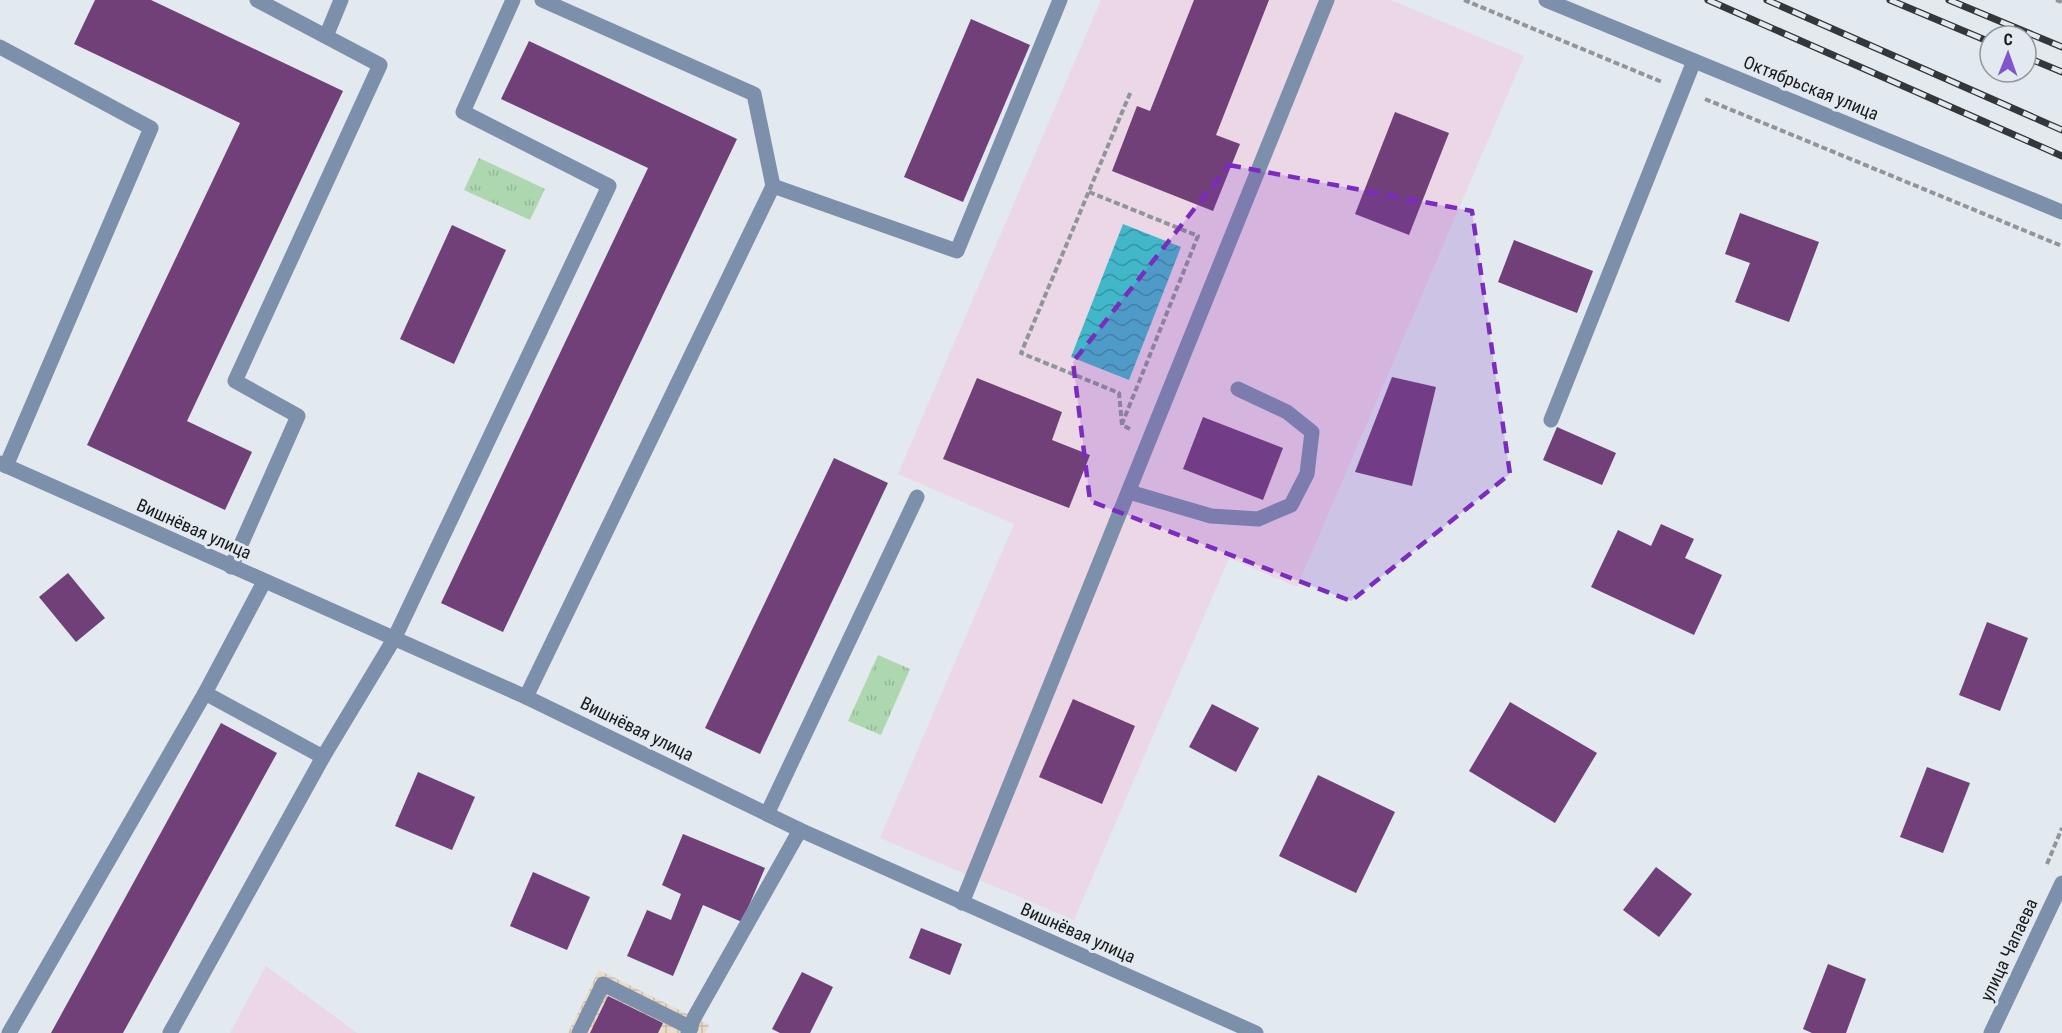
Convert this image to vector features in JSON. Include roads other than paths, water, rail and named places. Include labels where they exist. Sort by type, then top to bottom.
[{"type":"street","points":[[231,567],[298,416],[235,381],[380,65],[327,34],[257,0]]},
{"type":"street","points":[[327,34],[341,0]]},
{"type":"street","points":[[170,1033],[323,757],[394,639],[609,186],[463,112],[513,0]]},
{"type":"street","points":[[526,697],[773,186],[754,94],[542,0]]},
{"type":"street","points":[[773,186],[957,251],[1060,0]]},
{"type":"street","points":[[962,903],[1327,0]]},
{"type":"street","name":"Октябрьская улица","points":[[1546,0],[2062,212]]},
{"type":"street","points":[[0,47],[151,128],[3,465]]},
{"type":"street","points":[[1551,420],[1694,61]]},
{"type":"street","points":[[1129,492],[1211,516],[1258,519],[1291,505],[1307,474],[1312,432],[1287,412],[1238,389]]},
{"type":"street","name":"Вишнёвая улица","points":[[3,465],[526,697],[800,830],[1256,1033]]},
{"type":"street","points":[[767,814],[917,496]]},
{"type":"street","points":[[9,1033],[205,693],[264,582]]},
{"type":"street","points":[[205,693],[323,757]]},
{"type":"street","points":[[579,1033],[603,984],[690,1031],[800,830]]},
{"type":"street","name":"улица Чапаева","points":[[1991,1033],[2062,883]]},
{"type":"water","points":[[1123,224],[1181,247],[1129,380],[1071,357]]},
{"type":"railway","points":[[1708,0],[2062,156]]},
{"type":"railway","points":[[1767,0],[2062,130]]},
{"type":"railway","points":[[1890,0],[1978,37]]},
{"type":"railway","points":[[1949,0],[2062,47]]},
{"type":"railway","points":[[2038,62],[2062,72]]}]
